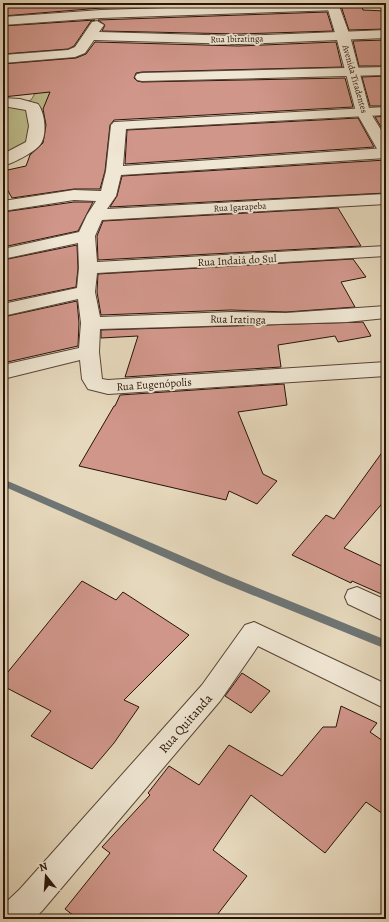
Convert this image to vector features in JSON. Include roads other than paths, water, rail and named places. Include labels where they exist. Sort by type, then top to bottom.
[{"type":"street","points":[[3,21],[101,14],[132,8],[333,5]]},
{"type":"street","name":"Avenida Tiradentes","points":[[333,5],[354,73],[363,112],[386,152]]},
{"type":"street","points":[[3,59],[70,54],[80,50],[94,31],[101,14]]},
{"type":"street","name":"Rua Ibiratinga","points":[[89,36],[231,40],[386,34]]},
{"type":"street","points":[[142,77],[386,72]]},
{"type":"street","points":[[3,102],[20,103],[33,107],[36,116],[37,132],[33,144],[3,161]]},
{"type":"street","points":[[363,112],[386,111]]},
{"type":"street","name":"Rua Eugenópolis","points":[[363,112],[121,124],[118,127],[114,171],[108,196],[95,215],[86,236],[88,268],[86,292],[91,323],[89,352],[92,380],[95,384],[108,388],[386,369]]},
{"type":"street","points":[[114,171],[386,152]]},
{"type":"street","points":[[3,206],[74,195],[108,196]]},
{"type":"street","name":"Rua Igarapeba","points":[[95,215],[386,199]]},
{"type":"street","points":[[3,254],[86,236]]},
{"type":"street","name":"Rua Indaiá do Sul","points":[[88,268],[386,251]]},
{"type":"street","points":[[3,310],[86,292]]},
{"type":"street","name":"Rua Iratinga","points":[[91,323],[223,318],[286,319],[386,312]]},
{"type":"street","points":[[3,372],[89,352]]},
{"type":"street","points":[[357,597],[386,612]]},
{"type":"street","name":"Rua Quitanda","points":[[11,919],[31,900],[211,693],[254,632],[386,697]]},
{"type":"waterway","points":[[3,482],[222,578],[386,645]]}]
